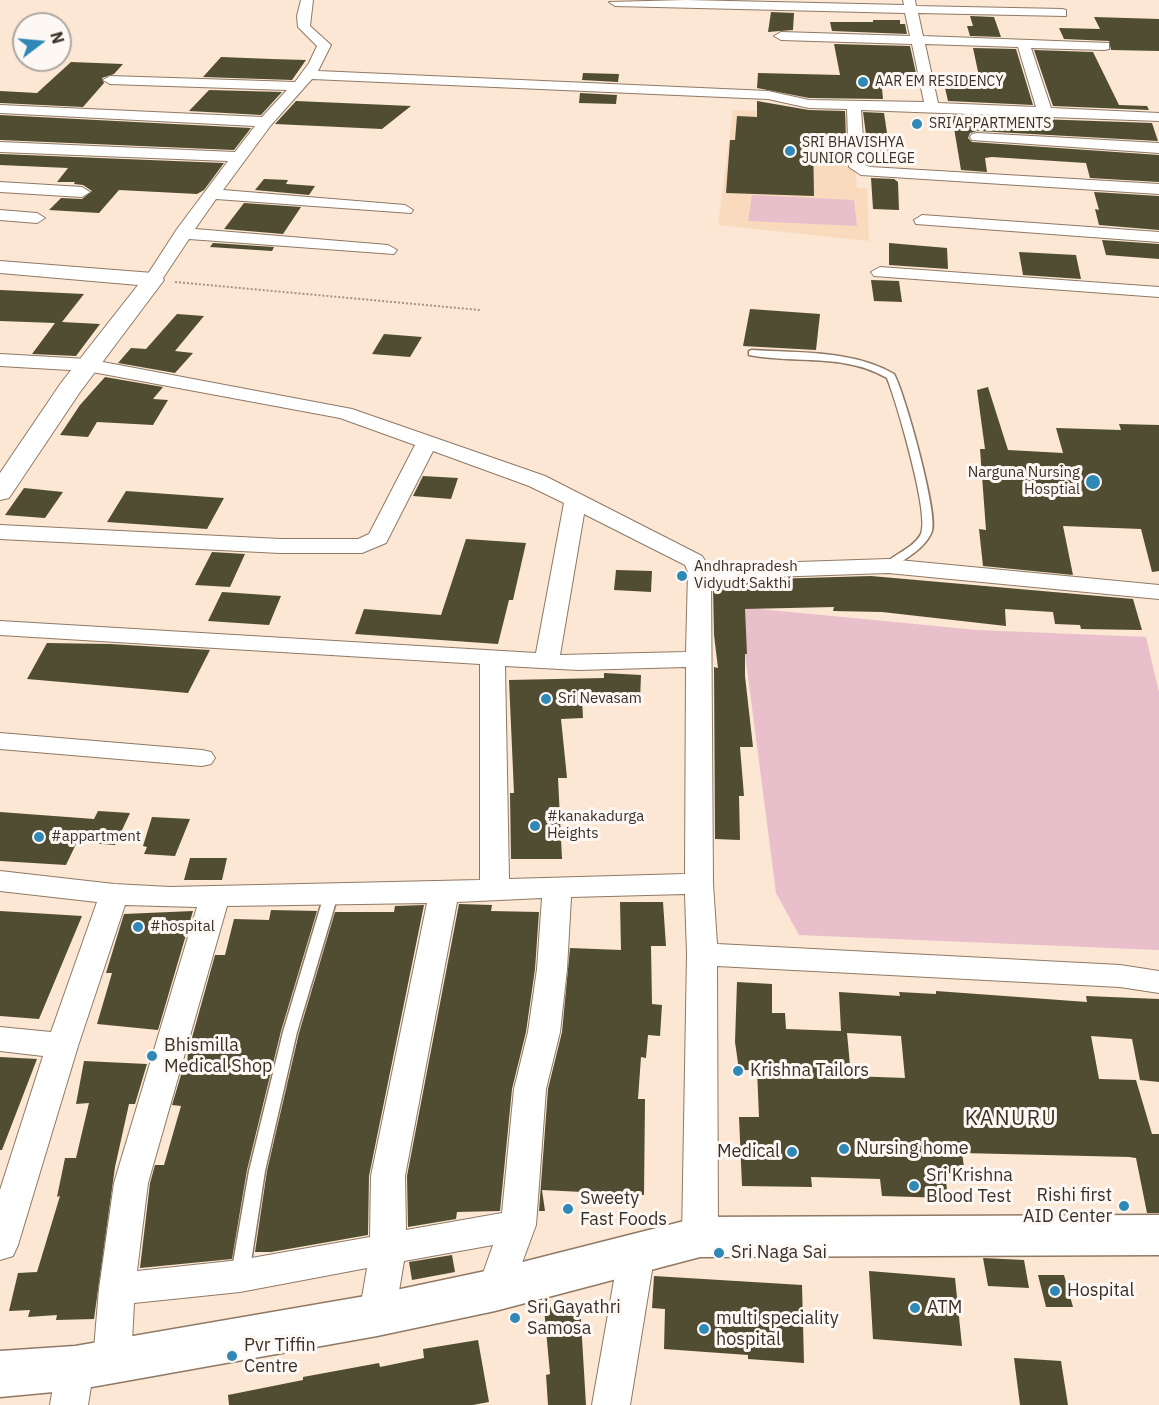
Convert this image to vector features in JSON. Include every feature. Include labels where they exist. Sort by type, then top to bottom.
[{"type":"main road","points":[[0,1374],[101,1346],[377,1315],[495,1290],[637,1252],[700,1238],[1159,1235]]},
{"type":"street","points":[[0,492],[87,365],[153,280],[183,232],[215,194],[266,122],[309,75],[323,53],[324,45],[304,27],[303,16],[307,0]]},
{"type":"street","points":[[615,2],[910,5],[1062,13]]},
{"type":"street","points":[[910,5],[932,107]]},
{"type":"street","points":[[781,36],[1104,46]]},
{"type":"street","points":[[1023,43],[1045,112]]},
{"type":"street","points":[[309,75],[768,95],[809,104],[1159,117]]},
{"type":"street","points":[[110,80],[297,86]]},
{"type":"street","points":[[854,105],[857,167],[867,172],[1159,189]]},
{"type":"street","points":[[0,109],[266,122]]},
{"type":"street","points":[[976,137],[1159,148]]},
{"type":"street","points":[[0,147],[241,157]]},
{"type":"street","points":[[0,187],[82,192]]},
{"type":"street","points":[[215,194],[405,210]]},
{"type":"street","points":[[0,215],[37,218]]},
{"type":"street","points":[[922,220],[1159,237]]},
{"type":"street","points":[[183,232],[388,250]]},
{"type":"street","points":[[0,267],[153,280]]},
{"type":"street","points":[[880,272],[1159,292]]},
{"type":"street","points":[[0,360],[87,365],[345,413],[537,481],[694,561],[700,572],[698,659],[699,884],[702,954],[700,1238]]},
{"type":"street","points":[[0,532],[354,548],[378,538],[427,442]]},
{"type":"street","points":[[547,661],[575,502]]},
{"type":"street","points":[[700,572],[888,566],[1159,592]]},
{"type":"street","points":[[0,628],[578,663],[698,659]]},
{"type":"street","points":[[492,658],[495,889]]},
{"type":"street","points":[[0,741],[202,758]]},
{"type":"street","points":[[0,881],[114,894],[170,897],[444,893],[495,889],[699,884]]},
{"type":"street","points":[[495,1290],[518,1225],[530,1089],[544,1032],[552,969],[557,889]]},
{"type":"street","points":[[377,1315],[388,1247],[388,1176],[444,893]]},
{"type":"street","points":[[0,1245],[62,1046],[114,894]]},
{"type":"street","points":[[101,1346],[131,1183],[215,896]]},
{"type":"street","points":[[702,954],[1120,976],[1159,982]]},
{"type":"street","points":[[0,1039],[62,1046]]},
{"type":"street","points":[[101,1346],[240,1276],[388,1247],[518,1225]]},
{"type":"street","points":[[612,1405],[637,1252]]},
{"type":"lane","points":[[752,353],[859,363],[880,369],[891,376],[922,487],[928,528],[923,539],[888,566]]},
{"type":"lane","points":[[240,1276],[257,1170],[273,1101],[290,1032],[331,895]]},
{"type":"path","points":[[153,280],[480,310]]},
{"type":"shaded area","name":"SRI BHAVISHYA JUNIOR COLLEGE","points":[[733,110],[849,114],[857,188],[867,188],[869,241],[718,225]]},
{"type":"shaded area","points":[[752,195],[854,200],[857,226],[748,221]]},
{"type":"shaded area","points":[[739,607],[977,630],[1146,637],[1159,692],[1159,950],[799,935],[776,893]]},
{"type":"building","points":[[771,12],[794,13],[793,30],[768,32]]},
{"type":"building","points":[[970,16],[994,17],[1001,37],[970,36],[967,26],[973,26]]},
{"type":"building","points":[[1094,17],[1159,19],[1159,51],[1111,50],[1109,41],[1064,39],[1059,28],[1100,29]]},
{"type":"building","points":[[873,20],[900,20],[900,24],[905,24],[907,34],[832,31],[830,22],[873,22]]},
{"type":"building","points":[[834,44],[910,46],[917,78],[881,78],[883,99],[809,98],[757,88],[758,73],[840,75]]},
{"type":"building","points":[[973,48],[1016,49],[1033,105],[948,101],[943,79],[980,81]]},
{"type":"building","points":[[1034,50],[1093,52],[1119,105],[1147,106],[1149,110],[1053,106]]},
{"type":"building","points":[[221,57],[306,60],[292,80],[203,77]]},
{"type":"building","points":[[72,62],[123,64],[114,74],[102,78],[104,83],[83,107],[0,103],[0,91],[37,93],[60,72],[72,72]]},
{"type":"building","points":[[583,73],[619,74],[618,82],[582,80]]},
{"type":"building","points":[[209,90],[282,92],[261,115],[189,111]]},
{"type":"building","points":[[580,93],[617,95],[616,104],[579,103]]},
{"type":"building","points":[[296,101],[411,106],[382,129],[275,124]]},
{"type":"building","points":[[757,101],[809,110],[845,111],[846,139],[813,138],[814,196],[726,193],[730,140],[735,140],[737,116],[757,117]]},
{"type":"building","points":[[863,112],[884,113],[892,166],[870,165]]},
{"type":"building","points":[[0,115],[251,128],[234,150],[0,140]]},
{"type":"building","points":[[952,116],[1152,123],[1158,141],[977,131],[970,133],[968,138],[972,142],[1159,155],[1159,182],[1090,178],[1086,163],[992,157],[985,158],[987,172],[961,170]]},
{"type":"building","points":[[0,154],[224,163],[204,190],[197,194],[119,190],[99,213],[49,210],[61,198],[82,199],[92,191],[83,185],[74,184],[75,182],[57,182],[68,168],[0,165]]},
{"type":"building","points":[[871,178],[894,179],[898,182],[899,210],[873,209]]},
{"type":"building","points":[[264,179],[288,180],[286,184],[315,186],[309,195],[255,190]]},
{"type":"building","points":[[1094,192],[1159,196],[1159,230],[1099,225],[1095,209],[1099,210]]},
{"type":"building","points":[[244,203],[301,207],[283,234],[224,229]]},
{"type":"building","points":[[1102,240],[1159,244],[1159,259],[1106,255]]},
{"type":"building","points":[[213,243],[274,247],[272,251],[210,247]]},
{"type":"building","points":[[889,243],[947,248],[948,269],[889,265]]},
{"type":"building","points":[[1019,252],[1076,255],[1081,279],[1023,275]]},
{"type":"building","points":[[871,280],[899,281],[902,302],[874,301]]},
{"type":"building","points":[[0,290],[84,294],[62,322],[100,324],[76,356],[32,354],[55,323],[0,321]]},
{"type":"building","points":[[750,309],[820,314],[816,350],[743,346]]},
{"type":"building","points":[[177,314],[204,316],[175,351],[193,353],[175,373],[118,363],[131,348],[146,349]]},
{"type":"building","points":[[384,334],[422,337],[410,357],[372,354]]},
{"type":"building","points":[[105,377],[163,387],[153,399],[168,400],[153,425],[97,422],[88,437],[60,435],[80,405]]},
{"type":"building","points":[[988,387],[1008,450],[1063,453],[1056,428],[1121,430],[1119,424],[1159,425],[1159,571],[1152,572],[1141,529],[1063,526],[1073,575],[983,566],[979,529],[986,530],[980,449],[985,449],[977,390]]},
{"type":"building","points":[[423,476],[458,478],[451,499],[413,496]]},
{"type":"building","points":[[24,488],[63,492],[45,518],[5,515]]},
{"type":"building","points":[[126,491],[224,498],[207,529],[107,522]]},
{"type":"building","points":[[466,539],[526,543],[513,600],[509,600],[498,644],[355,634],[364,609],[441,615]]},
{"type":"building","points":[[212,552],[245,554],[230,587],[195,585]]},
{"type":"building","points":[[616,570],[652,571],[651,592],[614,590]]},
{"type":"building","points":[[871,576],[1133,599],[1142,630],[1081,629],[1080,625],[1055,624],[1053,612],[1005,609],[1006,626],[882,612],[833,611],[834,607],[745,609],[747,654],[745,654],[745,676],[753,747],[740,747],[744,796],[739,796],[740,840],[715,839],[714,667],[718,668],[714,635],[713,587],[738,588],[737,580]]},
{"type":"building","points":[[222,592],[281,596],[269,625],[208,621]]},
{"type":"building","points":[[47,643],[210,650],[188,693],[27,679]]},
{"type":"building","points":[[604,673],[641,675],[640,700],[582,699],[583,718],[561,719],[567,778],[558,778],[562,859],[511,859],[510,793],[514,793],[509,680],[604,678]]},
{"type":"building","name":"#appartment","points":[[98,811],[130,813],[115,845],[77,842],[66,865],[0,861],[0,812],[94,819]]},
{"type":"building","points":[[152,817],[190,819],[175,856],[144,854],[147,847],[143,846]]},
{"type":"building","points":[[190,858],[227,858],[222,880],[184,880]]},
{"type":"building","points":[[620,902],[663,902],[666,946],[651,946],[652,1004],[662,1005],[660,1036],[648,1035],[646,1058],[641,1057],[638,1099],[645,1099],[644,1195],[542,1190],[545,1211],[539,1211],[548,1089],[562,1032],[570,948],[621,950]]},
{"type":"building","points":[[459,904],[492,905],[491,911],[539,912],[535,969],[526,1032],[512,1089],[500,1211],[457,1212],[456,1219],[408,1227],[407,1176]]},
{"type":"building","points":[[424,905],[369,1176],[368,1235],[271,1252],[255,1252],[267,1171],[299,1033],[335,912],[394,912],[395,906]]},
{"type":"building","points":[[271,910],[317,911],[281,1031],[247,1170],[232,1259],[140,1268],[150,1183],[155,1165],[164,1165],[181,1106],[172,1105],[184,1065],[187,1066],[188,1052],[215,955],[225,955],[234,919],[269,920]]},
{"type":"building","points":[[0,911],[82,916],[39,1019],[0,1016]]},
{"type":"building","points":[[193,911],[158,1030],[97,1024],[112,973],[106,973],[124,914]]},
{"type":"building","points":[[737,982],[772,984],[772,1013],[785,1013],[786,1029],[841,1031],[839,992],[900,996],[899,992],[936,994],[936,991],[1087,1002],[1086,996],[1159,999],[1159,1082],[1140,1080],[1132,1039],[1091,1036],[1099,1079],[1136,1080],[1152,1134],[1159,1134],[1159,1213],[1147,1213],[1136,1158],[1129,1157],[962,1153],[965,1174],[945,1173],[948,1198],[882,1196],[880,1179],[811,1177],[812,1187],[742,1186],[739,1117],[759,1117],[757,1070],[739,1070],[735,1042]],"holes":[[[847,1033],[901,1036],[905,1078],[851,1076]]]},
{"type":"building","points":[[0,1057],[37,1059],[2,1150],[0,1150]]},
{"type":"building","points":[[84,1061],[147,1064],[135,1104],[129,1104],[115,1167],[94,1319],[56,1320],[57,1315],[28,1317],[30,1310],[9,1311],[18,1273],[37,1272],[60,1196],[57,1197],[65,1158],[76,1158],[89,1103],[76,1104]]},
{"type":"building","points":[[452,1255],[455,1272],[412,1280],[409,1262]]},
{"type":"building","points":[[983,1258],[1024,1260],[1029,1288],[988,1286]]},
{"type":"building","name":"ATM","points":[[869,1271],[955,1278],[962,1346],[873,1339]]},
{"type":"building","name":"Hospital","points":[[1038,1275],[1064,1275],[1073,1307],[1046,1307]]},
{"type":"building","points":[[654,1276],[802,1285],[804,1363],[748,1359],[748,1355],[664,1349],[665,1309],[652,1308]]},
{"type":"building","points":[[580,1305],[586,1405],[548,1405],[546,1375],[550,1374],[544,1308]]},
{"type":"building","points":[[478,1340],[489,1402],[473,1405],[229,1405],[228,1395],[303,1380],[303,1377],[379,1363],[380,1367],[424,1358],[423,1349]]},
{"type":"building","points":[[1014,1358],[1061,1361],[1068,1405],[1020,1405]]},
{"type":"place","name":"AAR EM RESIDENCY","points":[[863,82]]},
{"type":"place","name":"SRI APPARTMENTS","points":[[917,124]]},
{"type":"place","name":"SRI BHAVISHYA JUNIOR COLLEGE","points":[[790,151]]},
{"type":"place","name":"Narguna Nursing Hosptial","points":[[1093,482]]},
{"type":"place","name":"Andhrapradesh Vidyudt Sakthi","points":[[682,576]]},
{"type":"place","name":"Sri Nevasam","points":[[546,699]]},
{"type":"place","name":"#kanakadurga Heights","points":[[535,826]]},
{"type":"place","name":"#appartment","points":[[39,837]]},
{"type":"place","name":"#hospital","points":[[138,927]]},
{"type":"place","name":"Bhismilla Medical Shop","points":[[152,1056]]},
{"type":"place","name":"Krishna Tailors","points":[[738,1071]]},
{"type":"place","name":"Nursing home","points":[[844,1149]]},
{"type":"place","name":"Medical","points":[[792,1152]]},
{"type":"place","name":"Sri Krishna Blood Test","points":[[914,1186]]},
{"type":"place","name":"Rishi first AID Center","points":[[1124,1206]]},
{"type":"place","name":"Sweety Fast Foods","points":[[568,1209]]},
{"type":"place","name":"Sri Naga Sai","points":[[719,1253]]},
{"type":"place","name":"Hospital","points":[[1055,1291]]},
{"type":"place","name":"ATM","points":[[915,1308]]},
{"type":"place","name":"Sri Gayathri Samosa","points":[[515,1318]]},
{"type":"place","name":"multi speciality hospital","points":[[704,1329]]},
{"type":"place","name":"Pvr Tiffin Centre","points":[[232,1356]]},
{"type":"district","name":"KANURU","points":[[1011,1119]]}]
